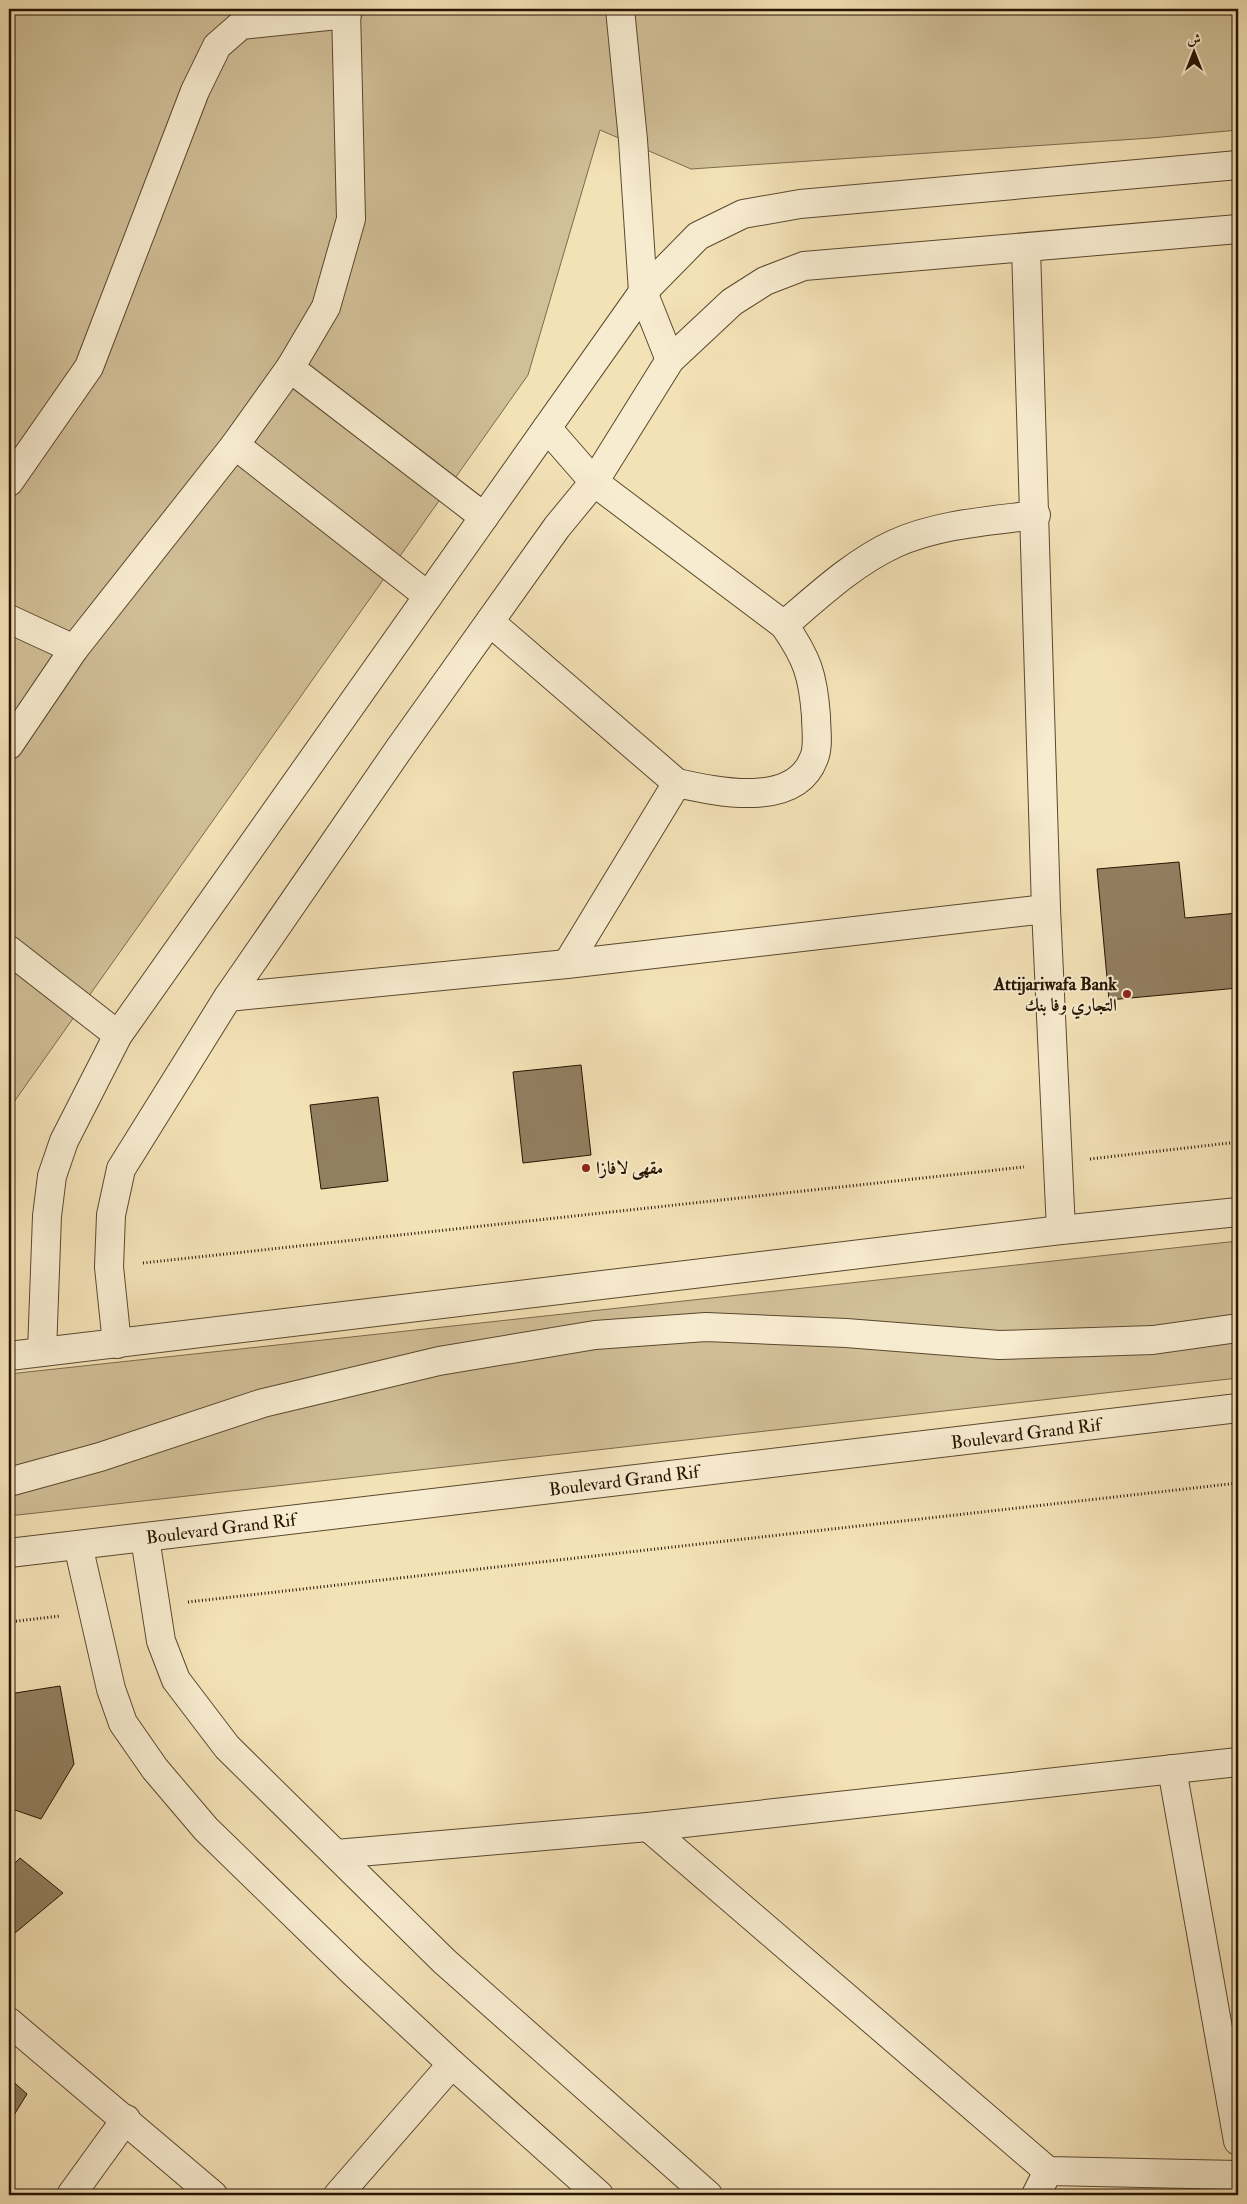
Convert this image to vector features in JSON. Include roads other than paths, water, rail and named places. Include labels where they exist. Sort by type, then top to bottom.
[{"type":"street","points":[[620,9],[633,140],[643,292],[670,360]]},
{"type":"street","points":[[9,482],[89,368],[195,91],[217,46],[241,25],[346,11],[351,219],[326,307],[290,368],[235,445],[74,649],[9,744]]},
{"type":"street","points":[[42,1352],[47,1216],[52,1176],[64,1141],[118,1035],[643,292],[698,236],[743,214],[800,204],[1238,165]]},
{"type":"street","points":[[117,1344],[109,1267],[111,1215],[121,1169],[228,998],[399,749],[557,527],[594,482],[670,360],[732,302],[764,281],[804,266],[1238,229]]},
{"type":"street","points":[[1026,248],[1036,515],[1046,909],[1061,1230]]},
{"type":"street","points":[[290,368],[484,517]]},
{"type":"street","points":[[490,622],[677,784],[705,789],[750,793],[777,790],[802,779],[814,757],[817,734],[814,688],[802,651],[784,625],[594,482],[547,428]]},
{"type":"street","points":[[235,445],[428,596]]},
{"type":"street","points":[[784,625],[848,571],[894,544],[946,528],[1036,515]]},
{"type":"street","points":[[9,619],[74,649]]},
{"type":"street","points":[[567,964],[677,784]]},
{"type":"street","points":[[228,998],[567,964],[1046,909]]},
{"type":"street","points":[[9,950],[118,1035]]},
{"type":"street","points":[[9,1356],[1061,1230],[1238,1212]]},
{"type":"street","points":[[9,1482],[100,1457],[263,1404],[439,1361],[595,1335],[706,1327],[846,1333],[999,1345],[1153,1340],[1238,1328]]},
{"type":"street","name":"Boulevard Grand Rif","points":[[9,1553],[1238,1408]]},
{"type":"street","points":[[144,1538],[160,1641],[176,1680],[227,1747],[444,1961],[708,2195]]},
{"type":"street","points":[[78,1545],[110,1689],[123,1723],[155,1769],[206,1829],[353,1972],[452,2064],[599,2195]]},
{"type":"street","points":[[336,1854],[648,1827],[1238,1762]]},
{"type":"street","points":[[1172,1769],[1238,2140]]},
{"type":"street","points":[[648,1827],[1048,2171],[1238,2174]]},
{"type":"street","points":[[9,2022],[126,2119],[213,2195]]},
{"type":"street","points":[[338,2195],[452,2064]]},
{"type":"street","points":[[71,2195],[126,2119]]},
{"type":"street","points":[[1036,2195],[1048,2171]]},
{"type":"place","name":"Attijariwafa Bank التجاري وفا بنك","points":[[1127,994]]},
{"type":"place","name":"مقهى لافازا","points":[[586,1168]]}]
